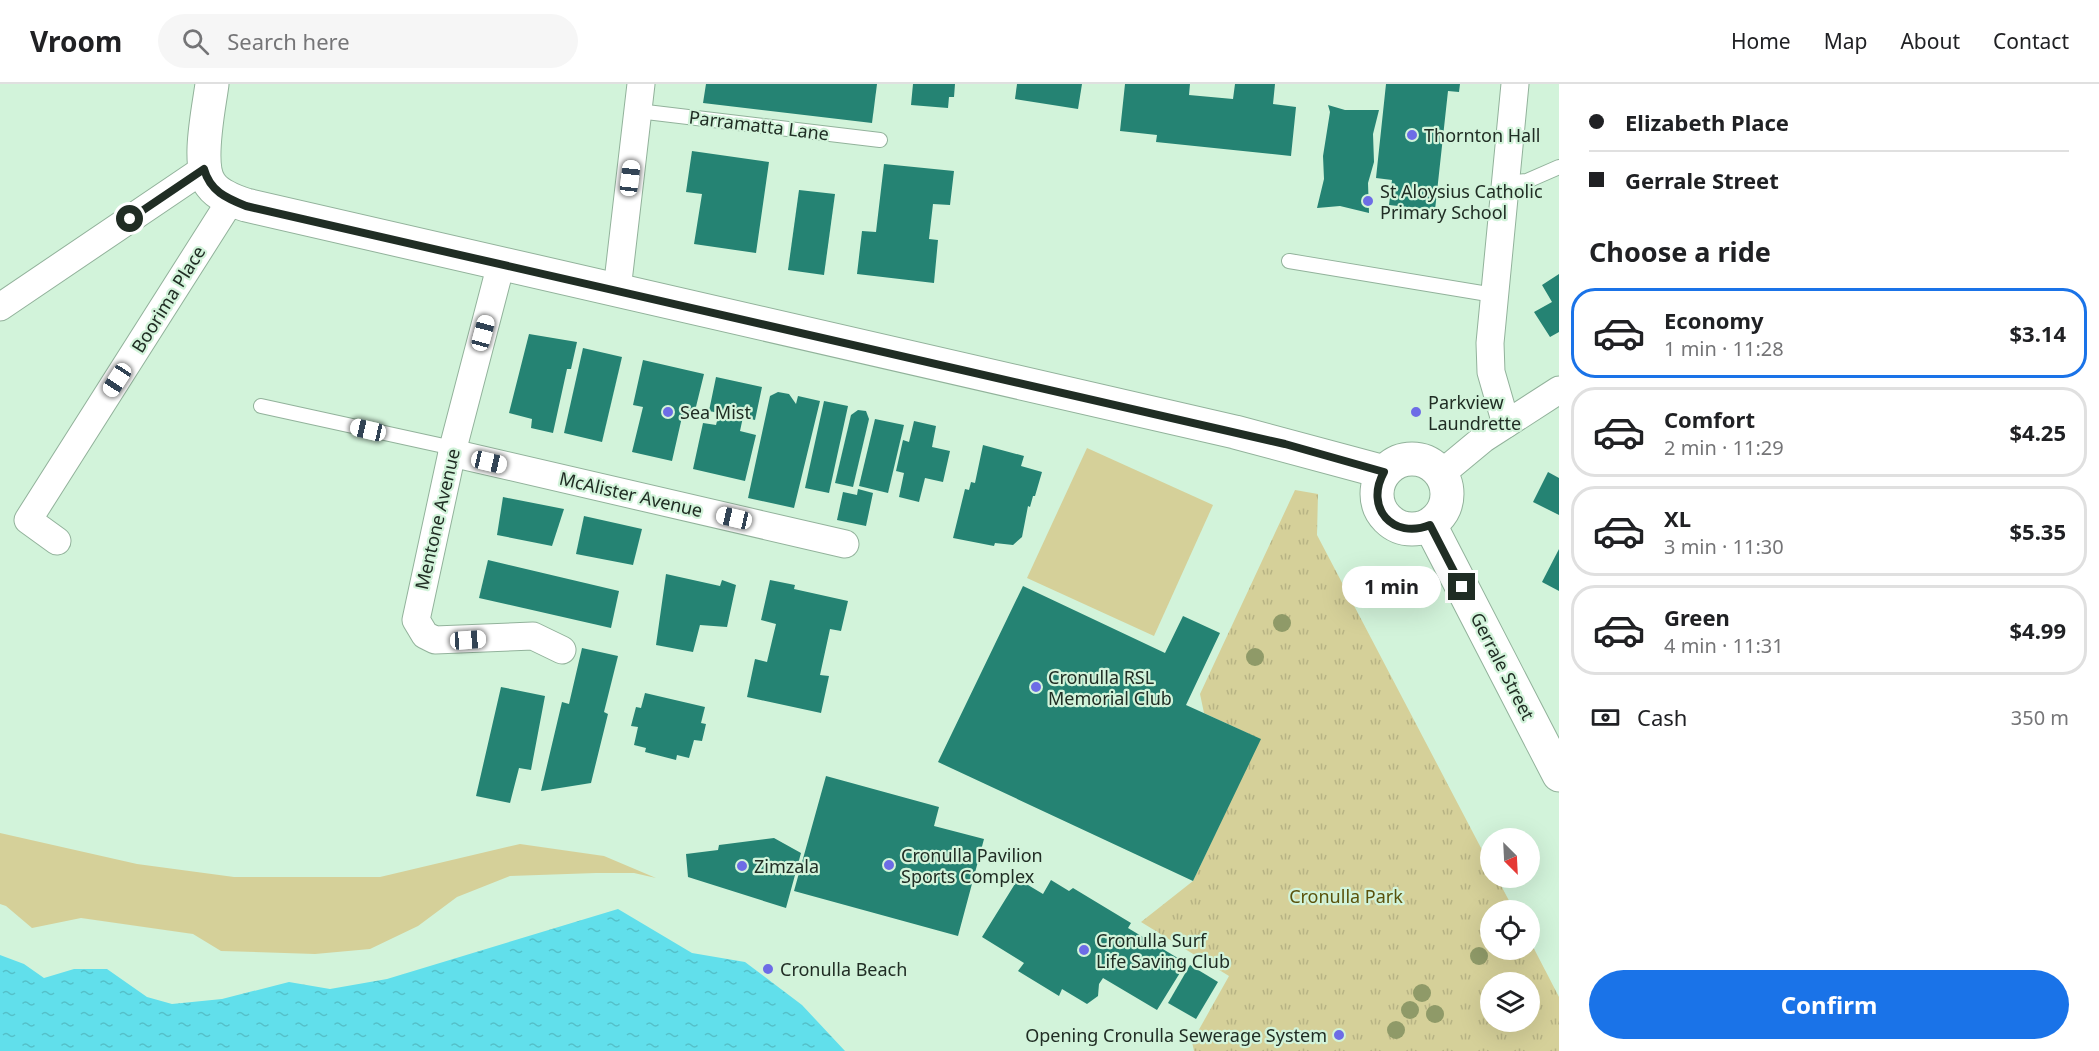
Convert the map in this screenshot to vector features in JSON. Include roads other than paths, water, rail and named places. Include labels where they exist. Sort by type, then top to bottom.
[{"type":"street","points":[[212,84],[204,169],[211,186],[231,200],[1235,432],[1384,472]]},
{"type":"street","points":[[617,290],[641,84]]},
{"type":"street","points":[[1506,424],[1491,372],[1490,343],[1503,183],[1515,84]]},
{"type":"street","points":[[0,307],[204,169]]},
{"type":"street","name":"Boorima Place","points":[[57,541],[28,520],[231,200]]},
{"type":"street","name":"Mentone Avenue","points":[[501,264],[452,451],[416,620],[419,629],[435,640],[446,642],[533,636],[562,650]]},
{"type":"street","points":[[1442,473],[1461,456],[1506,424],[1559,390]]},
{"type":"street","name":"McAlister Avenue","points":[[452,451],[845,544]]},
{"type":"street","points":[[1413,458],[1424,460],[1442,473],[1448,492],[1444,511],[1430,525],[1410,530],[1391,522],[1383,515],[1376,493],[1384,472],[1402,460],[1413,458]]},
{"type":"street","name":"Gerrale Street","points":[[1430,525],[1559,775]]},
{"type":"lane","name":"Parramatta Lane","points":[[638,111],[880,140]]},
{"type":"lane","points":[[1503,183],[1527,181],[1559,167]]},
{"type":"lane","points":[[1289,261],[1494,296]]},
{"type":"lane","name":"McAlister Avenue","points":[[261,406],[452,451]]},
{"type":"water","points":[[618,909],[692,953],[745,962],[802,1005],[845,1051],[0,1051],[0,955],[24,964],[44,978],[74,969],[107,969],[147,997],[172,1004],[222,999],[289,982],[330,989],[387,979]]},
{"type":"place","name":"Thornton Hall","points":[[1412,135]]},
{"type":"place","name":"St Aloysius Catholic Primary School","points":[[1368,201]]},
{"type":"place","name":"Sea Mist","points":[[668,412]]},
{"type":"place","name":"Parkview Laundrette","points":[[1416,412]]},
{"type":"place","name":"Cronulla RSL Memorial Club","points":[[1036,687]]},
{"type":"place","name":"Cronulla Pavilion Sports Complex","points":[[889,865]]},
{"type":"place","name":"Zimzala","points":[[742,866]]},
{"type":"place","name":"Cronulla Surf Life Saving Club","points":[[1084,950]]},
{"type":"place","name":"Cronulla Beach","points":[[768,969]]},
{"type":"place","name":"Opening Cronulla Sewerage System","points":[[1339,1035]]},
{"type":"park label","name":"Cronulla Park","points":[[1346,896]]}]
